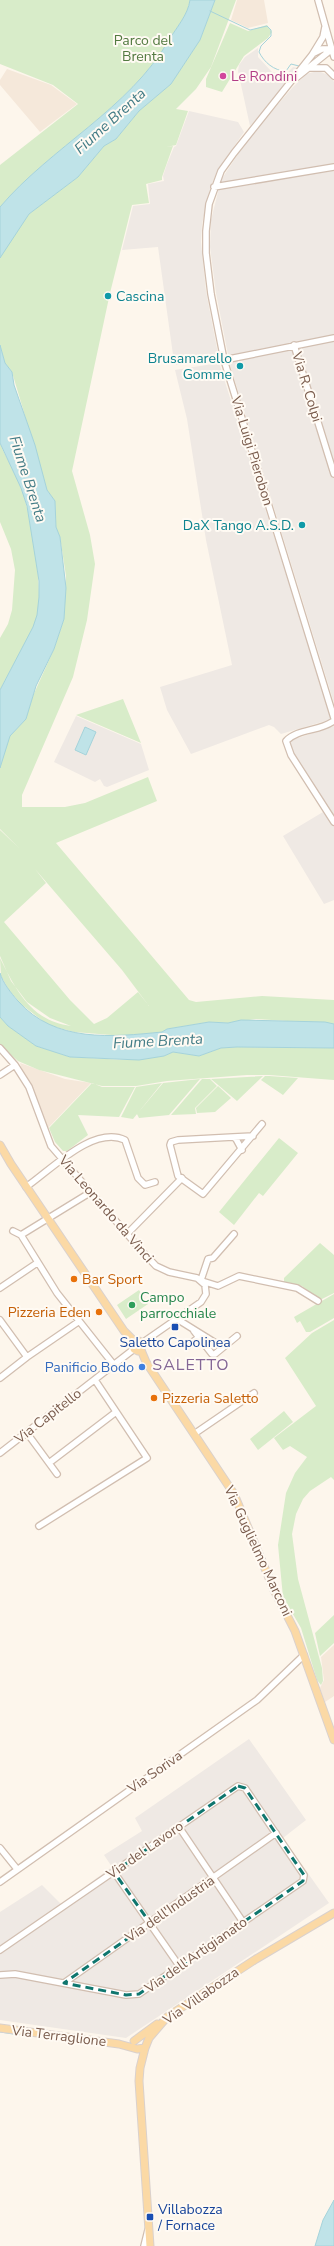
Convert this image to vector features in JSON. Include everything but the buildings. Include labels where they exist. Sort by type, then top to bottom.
[{"type":"main road","name":"Via Guglielmo Marconi","points":[[0,1145],[26,1187],[124,1331],[138,1346],[146,1362],[234,1494],[266,1572],[290,1621],[304,1655]]},
{"type":"main road","points":[[304,1655],[334,1740]]},
{"type":"main road","name":"Via Villabozza","points":[[150,2246],[139,2081],[140,2064],[145,2048],[154,2032],[167,2017],[256,1958],[334,1913]]},
{"type":"main road","name":"Via Terraglione","points":[[119,2044],[134,2041],[167,2017]]},
{"type":"main road","name":"Via Terraglione","points":[[0,2028],[119,2044],[137,2049],[145,2048]]},
{"type":"main road","points":[[134,2041],[141,2044],[145,2048]]},
{"type":"main road","points":[[130,2048],[136,2055],[139,2081]]},
{"type":"street","points":[[318,0],[334,57]]},
{"type":"street","points":[[304,70],[324,37],[325,27]]},
{"type":"street","points":[[312,55],[322,49],[332,49]]},
{"type":"street","points":[[304,70],[332,49]]},
{"type":"street","points":[[304,70],[321,67],[329,70],[334,76]]},
{"type":"street","name":"Via Luigi Pierobon","points":[[304,70],[290,84],[229,158],[214,188],[207,220],[206,253],[211,294],[224,360],[334,720]]},
{"type":"street","points":[[214,188],[334,168]]},
{"type":"street","points":[[224,360],[334,338]]},
{"type":"street","name":"Via R. Colpi","points":[[294,345],[334,474]]},
{"type":"street","points":[[334,720],[326,726],[290,736],[286,741],[288,748],[334,822]]},
{"type":"street","name":"Via Leonardo da Vinci","points":[[0,1048],[15,1065],[29,1087],[48,1142],[156,1266],[169,1272],[218,1286]]},
{"type":"street","points":[[0,1075],[15,1065]]},
{"type":"street","points":[[253,1136],[171,1142],[174,1163],[178,1176],[203,1194],[242,1150],[253,1136],[262,1124]]},
{"type":"street","points":[[233,1137],[236,1139],[242,1150]]},
{"type":"street","points":[[26,1187],[91,1140],[101,1138],[123,1138],[126,1142],[138,1178],[145,1185],[155,1182]]},
{"type":"street","points":[[127,1234],[182,1178]]},
{"type":"street","points":[[21,1235],[91,1192]]},
{"type":"street","points":[[13,1231],[21,1235],[37,1263],[78,1322],[114,1365]]},
{"type":"street","points":[[206,1294],[201,1281],[208,1260],[214,1258],[234,1234]]},
{"type":"street","points":[[0,1288],[37,1263]]},
{"type":"street","points":[[138,1346],[201,1302],[206,1294],[218,1286],[239,1276],[297,1288],[318,1301]]},
{"type":"street","points":[[177,1319],[200,1336],[222,1347]]},
{"type":"street","points":[[0,1320],[27,1357]]},
{"type":"street","points":[[0,1378],[27,1357],[78,1322]]},
{"type":"street","points":[[185,1345],[200,1336]]},
{"type":"street","points":[[200,1336],[212,1354],[215,1354],[237,1336]]},
{"type":"street","name":"Via Capitello","points":[[0,1453],[138,1346]]},
{"type":"street","points":[[39,1526],[147,1458],[95,1380]]},
{"type":"street","points":[[197,1432],[254,1393]]},
{"type":"street","points":[[49,1463],[116,1412]]},
{"type":"street","points":[[27,1433],[57,1474]]},
{"type":"street","name":"Via Soriva","points":[[0,1882],[257,1700],[304,1655]]},
{"type":"street","name":"Via del Lavoro","points":[[0,1950],[238,1786],[245,1788],[276,1833]]},
{"type":"street","points":[[179,1827],[243,1922]]},
{"type":"street","name":"Via dell'Industria","points":[[64,1983],[276,1833]]},
{"type":"street","name":"Via dell'Artigianato","points":[[0,1975],[15,1974],[134,1996],[144,1992],[304,1879],[304,1875],[276,1833]]},
{"type":"street","points":[[0,1848],[6,1853],[17,1869]]},
{"type":"street","points":[[114,1872],[180,1967]]},
{"type":"street","points":[[0,1970],[15,1974]]},
{"type":"street","points":[[144,2246],[148,2230]]},
{"type":"highlighted area","points":[[238,1786],[245,1788],[304,1875],[303,1881],[139,1994],[126,1995],[64,1983],[150,1923],[114,1872]]},
{"type":"shaded area","points":[[237,0],[264,0],[268,23],[248,28],[231,20]]},
{"type":"shaded area","points":[[258,48],[258,57],[272,72],[285,75],[293,67],[298,68],[288,84],[250,126],[238,71],[239,65],[245,57]]},
{"type":"shaded area","points":[[7,69],[51,85],[77,104],[40,132],[0,85],[0,80]]},
{"type":"shaded area","points":[[318,71],[331,76],[334,82],[334,703],[230,365],[216,293],[210,247],[211,220],[221,180],[248,139],[293,87],[306,74]]},
{"type":"shaded area","points":[[189,111],[238,122],[244,132],[217,171],[210,189],[202,224],[201,242],[206,291],[219,359],[176,365],[174,362],[158,247],[122,250],[133,206],[150,204],[148,184],[164,181],[163,176],[167,164],[174,147],[176,146]]},
{"type":"shaded area","points":[[219,363],[332,719],[281,734],[274,727],[269,725],[191,754],[167,710],[160,687],[232,665],[206,540],[187,419],[175,370]]},
{"type":"shaded area","points":[[76,716],[141,744],[149,770],[107,787],[104,786],[100,779],[95,782],[54,762]]},
{"type":"shaded area","points":[[334,726],[334,900],[324,904],[283,836],[323,812],[285,747],[292,740]]},
{"type":"shaded area","points":[[20,1063],[65,1079],[91,1083],[48,1128],[33,1088],[22,1070]]},
{"type":"shaded area","points":[[334,1645],[334,1696],[325,1702],[320,1688],[324,1680],[321,1657]]},
{"type":"shaded area","points":[[249,1739],[306,1820],[283,1838],[329,1903],[126,2038],[0,2020],[0,1912],[42,1885],[61,1904],[112,1867],[104,1855],[142,1831],[135,1818]]},
{"type":"green space","name":"Parco del Brenta","points":[[0,0],[190,0],[187,11],[169,40],[152,65],[133,87],[89,127],[42,165],[20,185],[0,207],[0,165],[78,104],[53,85],[0,64]]},
{"type":"green space","points":[[215,0],[236,0],[211,67],[196,89],[176,109],[188,111],[176,145],[166,147],[173,146],[162,180],[146,184],[149,203],[132,205],[110,293],[72,471],[90,535],[95,564],[87,620],[73,677],[22,795],[22,807],[65,807],[85,803],[148,777],[157,801],[56,843],[189,1000],[196,1002],[262,996],[334,1000],[334,1024],[256,1019],[228,1023],[209,1022],[167,1029],[162,1032],[124,1036],[74,1032],[48,1025],[22,1005],[9,990],[1,976],[0,958],[7,971],[0,956],[0,830],[19,848],[0,829],[0,768],[4,751],[10,736],[26,719],[32,698],[54,649],[64,619],[66,576],[60,537],[56,527],[55,501],[47,490],[12,372],[5,363],[0,345],[0,258],[29,214],[78,177],[104,146],[116,139],[139,111],[171,84],[200,40]],"holes":[[[35,869],[122,970],[149,1006],[138,992],[107,1018],[94,1024],[70,1000],[4,922],[46,883]],[[16,988],[27,1002],[50,1018],[71,1026],[57,1023],[45,1018],[26,1002]]]},
{"type":"green space","points":[[230,23],[248,31],[267,25],[272,32],[268,38],[244,56],[222,92],[206,87],[206,79]]},
{"type":"green space","points":[[0,443],[20,484],[26,502],[36,553],[39,604],[34,626],[0,690],[0,638],[8,624],[12,610],[15,570],[11,549],[0,522]]},
{"type":"green space","points":[[123,699],[141,743],[76,715]]},
{"type":"green space","points":[[0,1017],[8,1026],[36,1046],[70,1057],[126,1060],[164,1056],[173,1052],[199,1056],[221,1048],[237,1047],[334,1048],[334,1080],[269,1075],[247,1075],[167,1081],[136,1086],[102,1086],[39,1070],[18,1061],[0,1045]]},
{"type":"green space","points":[[263,1076],[237,1101],[211,1079]]},
{"type":"green space","points":[[265,1076],[298,1078],[283,1095],[261,1080]]},
{"type":"green space","points":[[200,1079],[169,1115],[139,1118],[137,1114],[163,1083]]},
{"type":"green space","points":[[202,1079],[210,1079],[217,1086],[195,1108],[196,1114],[171,1115]]},
{"type":"green space","points":[[92,1083],[102,1087],[135,1087],[119,1117],[78,1115],[88,1135],[67,1151],[63,1151],[55,1142],[49,1128]]},
{"type":"green space","points":[[162,1083],[133,1119],[121,1117],[136,1087]]},
{"type":"green space","points":[[218,1086],[231,1098],[215,1112],[197,1113],[196,1108]]},
{"type":"green space","points":[[279,1138],[298,1153],[263,1196],[259,1193],[234,1225],[219,1212]]},
{"type":"green space","points":[[320,1243],[334,1255],[334,1293],[320,1300],[302,1286],[284,1282],[284,1278]]},
{"type":"green space","name":"Campo parrocchiale","points":[[139,1290],[148,1304],[126,1319],[117,1305]]},
{"type":"green space","points":[[334,1294],[334,1318],[310,1332],[306,1332],[300,1321],[297,1323],[294,1317]]},
{"type":"green space","points":[[334,1320],[334,1480],[331,1477],[310,1491],[303,1499],[296,1514],[292,1534],[298,1579],[322,1668],[323,1681],[321,1685],[317,1680],[301,1628],[283,1597],[278,1545],[286,1493],[295,1473],[307,1457],[290,1446],[283,1450],[274,1438],[316,1406],[285,1358],[312,1333]]},
{"type":"green space","points":[[284,1411],[293,1422],[258,1450],[250,1439]]},
{"type":"green space","points":[[334,1615],[334,1643],[320,1656],[315,1633]]},
{"type":"water","name":"Fiume Brenta","points":[[190,0],[215,0],[200,40],[171,84],[139,111],[116,139],[104,146],[78,177],[29,214],[0,258],[0,207],[20,185],[42,165],[89,127],[133,87],[152,65],[169,40],[187,11]]},
{"type":"water","name":"Fiume Brenta","points":[[0,345],[5,363],[12,372],[14,385],[35,445],[47,490],[55,501],[56,527],[60,537],[66,588],[64,619],[54,649],[36,686],[26,719],[10,736],[0,768],[0,690],[33,627],[37,615],[39,581],[27,506],[21,488],[0,443]]},
{"type":"water","points":[[85,727],[96,732],[86,755],[75,750]]},
{"type":"water","name":"Fiume Brenta","points":[[0,973],[5,984],[13,995],[33,1015],[49,1024],[67,1031],[85,1034],[124,1035],[162,1032],[167,1029],[209,1022],[228,1023],[241,1020],[325,1022],[334,1024],[334,1048],[237,1047],[221,1048],[199,1056],[173,1052],[164,1056],[139,1060],[70,1057],[36,1046],[8,1026],[0,1017]]},
{"type":"water","points":[[334,2200],[334,2246],[315,2246],[323,2220]]},
{"type":"waterway","points":[[210,11],[250,30],[267,26],[271,30],[271,36],[261,46],[259,52],[264,59],[274,68],[282,71],[286,71],[291,64],[299,66]]},
{"type":"waterway","points":[[0,2032],[13,2034]]},
{"type":"place","name":"Le Rondini","points":[[223,76]]},
{"type":"place","name":"Cascina","points":[[108,296]]},
{"type":"place","name":"Brusamarello Gomme","points":[[240,366]]},
{"type":"place","name":"DaX Tango A.S.D.","points":[[302,525]]},
{"type":"place","name":"Bar Sport","points":[[74,1279]]},
{"type":"place","name":"Campo parrocchiale","points":[[132,1305]]},
{"type":"place","name":"Pizzeria Eden","points":[[99,1312]]},
{"type":"place","name":"Saletto Capolinea","points":[[175,1327]]},
{"type":"place","name":"Panificio Bodo","points":[[142,1367]]},
{"type":"place","name":"Pizzeria Saletto","points":[[154,1398]]},
{"type":"place","name":"Villabozza / Fornace","points":[[150,2217]]},
{"type":"district","name":"SALETTO","points":[[191,1365]]}]
